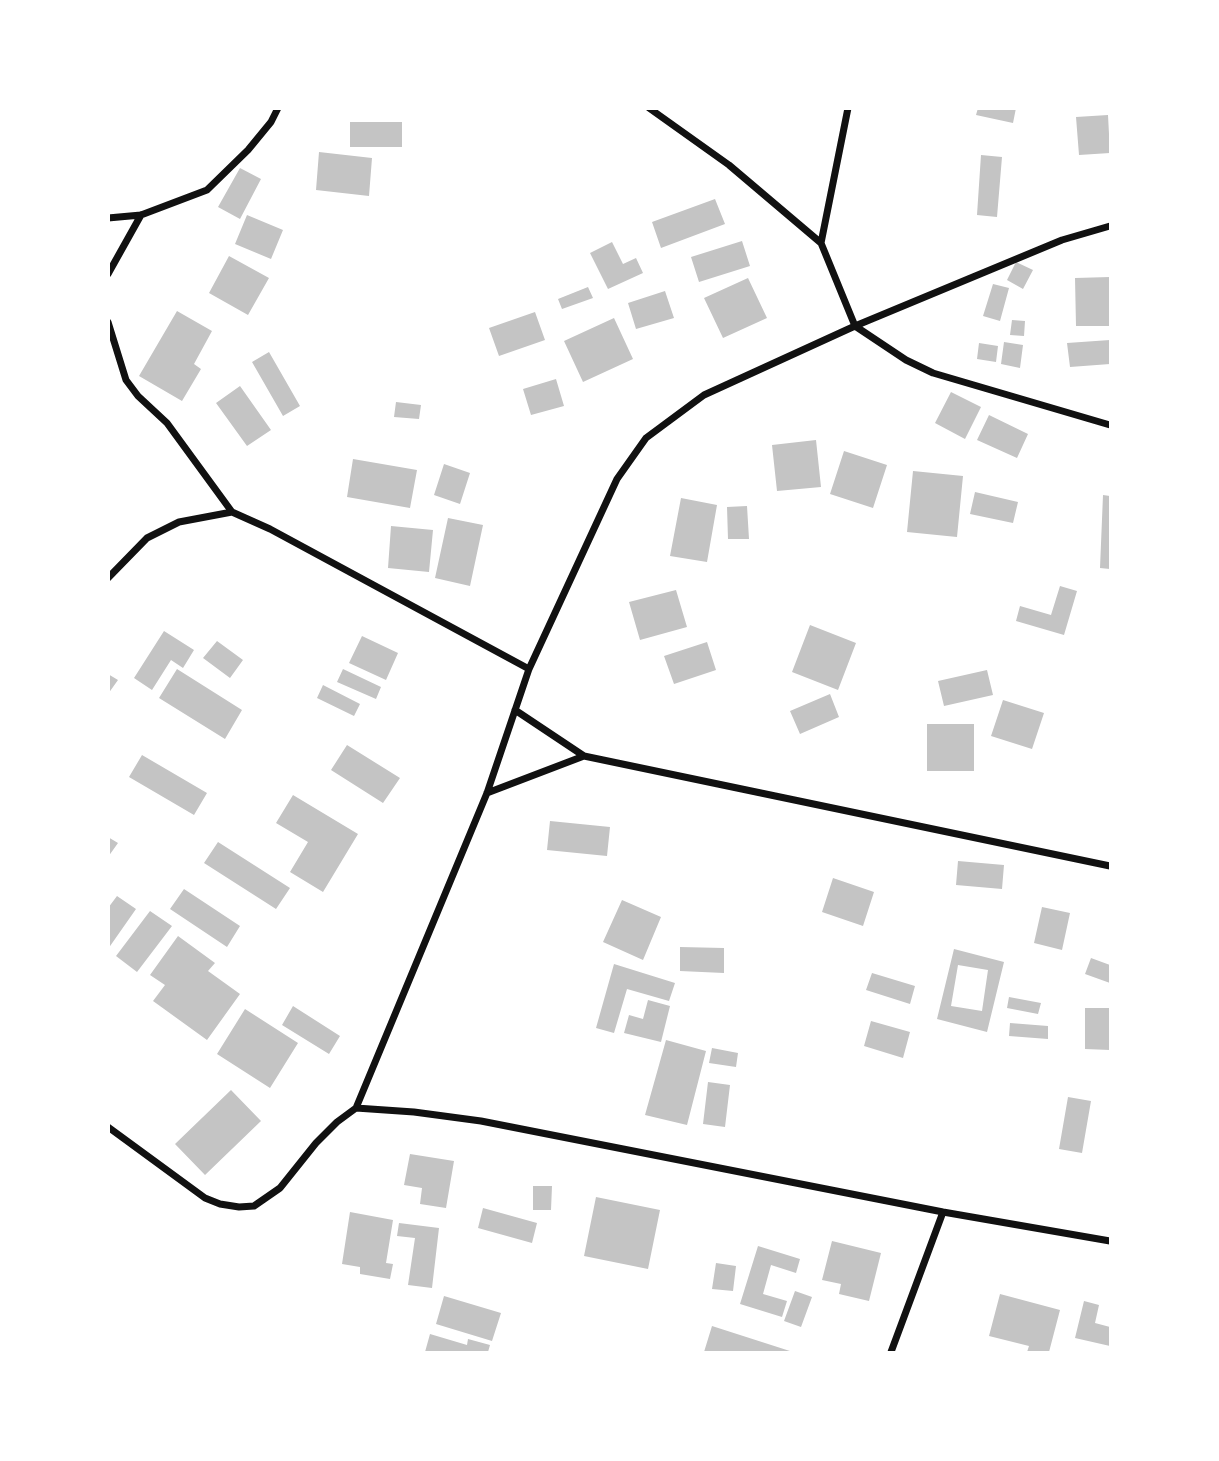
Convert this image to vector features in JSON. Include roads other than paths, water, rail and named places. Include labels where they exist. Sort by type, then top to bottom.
[{"type":"street","points":[[108,218],[141,215],[207,190],[248,150],[271,122],[278,108]]},
{"type":"street","points":[[649,108],[729,165],[821,243],[855,326],[925,370],[1111,425]]},
{"type":"street","points":[[821,243],[848,108]]},
{"type":"street","points":[[108,274],[141,215]]},
{"type":"street","points":[[108,1127],[205,1198],[220,1204],[239,1208],[254,1206],[280,1188],[316,1143],[356,1108],[488,793],[529,669],[617,480],[646,438],[705,395],[855,326],[1062,240],[1111,226]]},
{"type":"street","points":[[108,322],[127,380],[138,396],[167,424],[232,512],[270,529],[529,669]]},
{"type":"street","points":[[108,578],[147,538],[179,522],[232,512]]},
{"type":"street","points":[[515,710],[584,756],[1111,866]]},
{"type":"street","points":[[488,793],[584,756]]},
{"type":"street","points":[[356,1108],[481,1121],[943,1212],[1111,1241]]},
{"type":"street","points":[[891,1353],[943,1212]]}]
